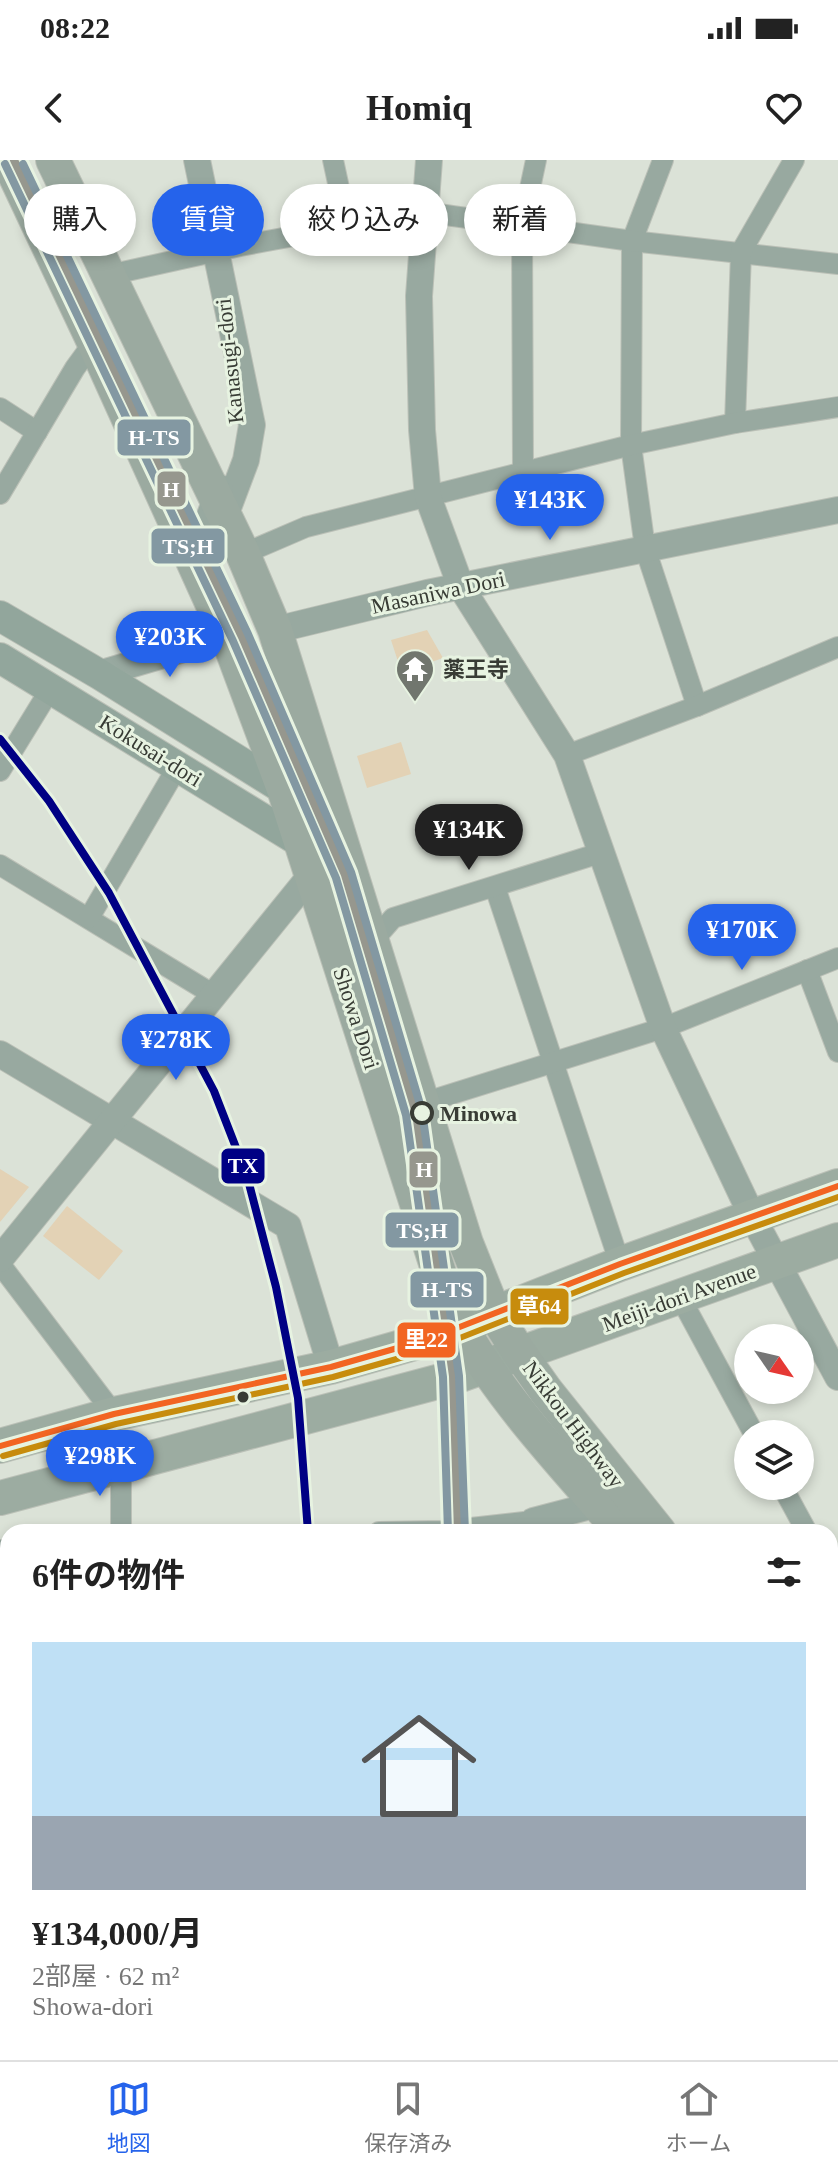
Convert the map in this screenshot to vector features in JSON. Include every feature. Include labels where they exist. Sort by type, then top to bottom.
[{"type":"highway","name":"Showa Dori","points":[[8,160],[227,636],[284,789],[441,1279],[461,1327]]},
{"type":"highway","name":"Nikkou Highway","points":[[53,160],[221,507],[275,630],[466,1243],[494,1313],[555,1402],[653,1524]]},
{"type":"highway","name":"Nikkou Highway","points":[[461,1327],[485,1367],[615,1524]]},
{"type":"main road","name":"Kokusai-dori","points":[[0,616],[335,821]]},
{"type":"main road","name":"Kokusai-dori","points":[[0,658],[178,766],[307,859]]},
{"type":"main road","points":[[0,1446],[114,1414],[331,1367],[461,1327],[620,1264],[838,1186]]},
{"type":"main road","name":"Meiji-dori Avenue","points":[[485,1367],[838,1240]]},
{"type":"main road","points":[[1,1497],[485,1367]]},
{"type":"street","name":"Kanasugi-dori","points":[[197,160],[202,184]]},
{"type":"street","points":[[333,160],[338,184]]},
{"type":"street","points":[[427,184],[429,160]]},
{"type":"street","points":[[531,184],[536,160]]},
{"type":"street","points":[[663,160],[632,241],[631,445],[645,548],[697,706]]},
{"type":"street","points":[[735,423],[741,252],[794,160]]},
{"type":"street","points":[[576,233],[838,264]]},
{"type":"street","points":[[109,275],[201,256]]},
{"type":"street","name":"Kanasugi-dori","points":[[194,559],[221,507],[239,419],[216,256]]},
{"type":"street","points":[[421,256],[419,364],[428,497],[461,587],[567,755],[663,1028],[775,1262],[838,1377]]},
{"type":"street","points":[[522,256],[523,472]]},
{"type":"street","points":[[0,494],[94,342]]},
{"type":"street","points":[[243,554],[306,527],[631,445],[735,423],[838,407]]},
{"type":"street","points":[[0,408],[37,432]]},
{"type":"street","name":"Masaniwa Dori","points":[[275,630],[461,587],[838,510]]},
{"type":"street","points":[[99,674],[227,636]]},
{"type":"street","points":[[567,755],[697,706],[838,647]]},
{"type":"street","points":[[0,771],[51,688]]},
{"type":"street","points":[[89,918],[178,766]]},
{"type":"street","points":[[371,943],[393,918],[600,853]]},
{"type":"street","points":[[114,1414],[0,1261],[214,995],[307,859]]},
{"type":"street","points":[[0,865],[214,995]]},
{"type":"street","points":[[495,887],[620,1264]]},
{"type":"street","points":[[423,1103],[663,1028],[838,958]]},
{"type":"street","points":[[807,970],[838,1052]]},
{"type":"street","points":[[0,1054],[288,1226],[331,1367]]},
{"type":"street","points":[[680,1297],[746,1420]]},
{"type":"street","points":[[121,1464],[121,1524]]},
{"type":"street","points":[[790,1500],[803,1524]]},
{"type":"street","points":[[535,1524],[598,1504]]},
{"type":"shaded area","points":[[427,630],[443,658],[420,666],[424,680],[406,686],[391,640]]},
{"type":"shaded area","points":[[401,742],[411,774],[367,788],[357,756]]},
{"type":"shaded area","points":[[0,1169],[29,1187],[0,1222]]},
{"type":"shaded area","points":[[67,1206],[123,1251],[99,1280],[43,1236]]},
{"type":"transit line","name":"H","points":[[14,160],[242,637],[345,875],[416,1113],[453,1376],[458,1524]]},
{"type":"transit line","name":"TS;H","points":[[5,164],[233,641],[336,878],[406,1115],[443,1377],[448,1524]]},
{"type":"transit line","name":"H-TS","points":[[23,164],[248,634],[351,872],[422,1111],[459,1376],[465,1524]]},
{"type":"transit line","name":"TX","points":[[0,739],[49,801],[109,893],[214,1091],[247,1176],[276,1287],[298,1398],[307,1524]]},
{"type":"transit line","name":"里22","points":[[0,1446],[114,1414],[331,1367],[429,1339],[620,1264],[838,1186]]},
{"type":"transit line","name":"草64","points":[[3,1456],[116,1424],[333,1377],[432,1349],[624,1273],[838,1197]]},
{"type":"place","name":"薬王寺","points":[[415,703]]},
{"type":"place","name":"Minowa","points":[[422,1113]]}]
